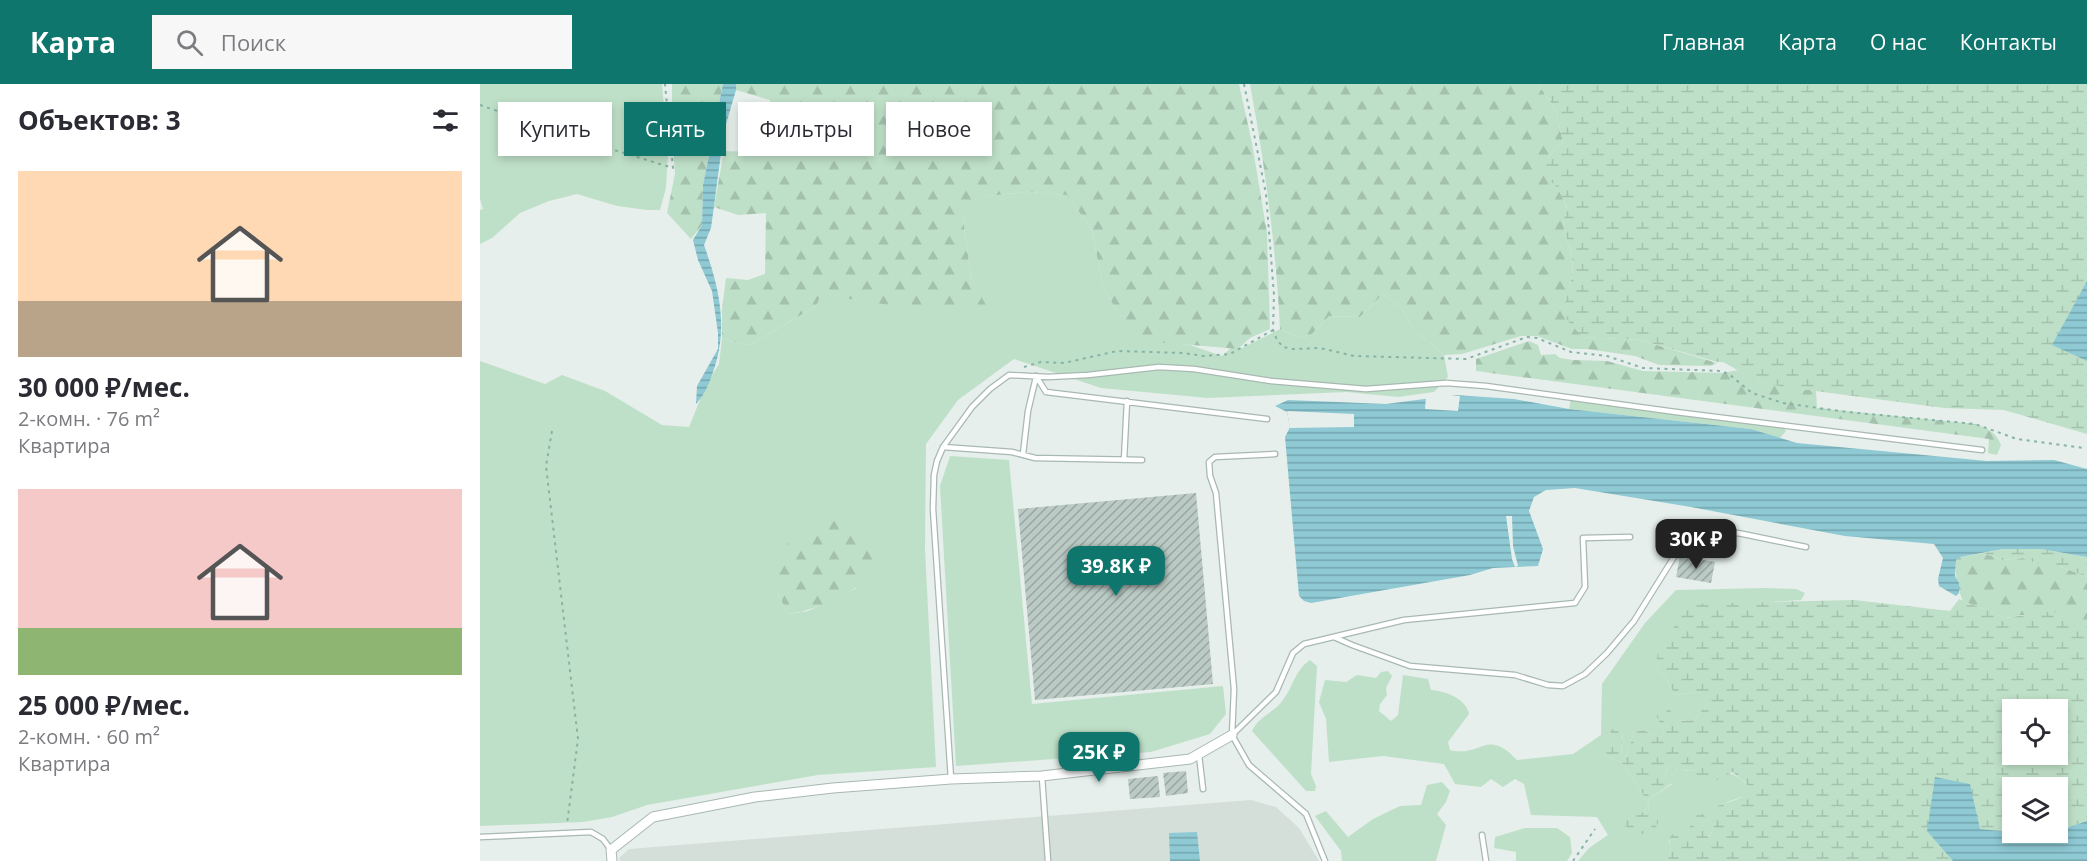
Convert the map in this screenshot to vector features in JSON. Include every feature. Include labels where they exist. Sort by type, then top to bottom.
[{"type":"street","points":[[612,861],[611,850],[653,818],[755,797],[833,788],[951,779],[1042,776],[1190,759],[1232,735]]},
{"type":"lane","points":[[951,779],[933,509],[934,475],[943,447],[972,407],[990,388],[1009,375],[1088,375],[1159,367],[1194,369],[1271,381],[1366,389],[1446,383],[1486,386],[1982,450]]},
{"type":"lane","points":[[1036,376],[1046,392],[1267,419]]},
{"type":"lane","points":[[1023,454],[1028,411],[1036,376]]},
{"type":"lane","points":[[1124,460],[1127,401]]},
{"type":"lane","points":[[943,447],[1023,454],[1035,458],[1142,460]]},
{"type":"lane","points":[[1275,454],[1215,457],[1209,462],[1210,476],[1216,493],[1234,689],[1232,735],[1249,765],[1306,814],[1325,861]]},
{"type":"lane","points":[[1334,637],[1410,666],[1515,675],[1548,685],[1563,686],[1585,674],[1607,653],[1634,621],[1674,557],[1702,535],[1738,533],[1806,547]]},
{"type":"lane","points":[[1232,735],[1276,692],[1293,653],[1304,644],[1404,620],[1575,603],[1584,587],[1583,538],[1630,537]]},
{"type":"lane","points":[[1199,755],[1203,789]]},
{"type":"lane","points":[[1042,776],[1048,861]]},
{"type":"lane","points":[[480,837],[591,832],[603,839],[611,850]]},
{"type":"lane","points":[[1482,835],[1486,861]]},
{"type":"path","points":[[480,105],[673,168],[665,84]]},
{"type":"path","points":[[1244,84],[1266,194],[1274,295],[1273,330],[1282,347],[1320,348],[1354,356],[1466,359],[1527,337],[1537,338],[1571,352],[1606,356],[1643,368],[1722,371],[1752,393],[1783,403],[1847,412],[1975,424],[2017,440],[2084,448]]},
{"type":"path","points":[[1009,375],[1031,364],[1064,363],[1117,351],[1184,353],[1203,356],[1230,354],[1273,330]]},
{"type":"path","points":[[552,432],[546,466],[578,739],[566,833]]},
{"type":"path","points":[[1573,861],[1595,829]]},
{"type":"shaded area","points":[[1251,800],[1276,807],[1299,828],[1319,861],[620,861],[619,858],[629,849]]},
{"type":"green space","points":[[480,84],[662,84],[664,102],[624,102],[624,156],[668,156],[666,188],[660,210],[617,206],[577,194],[549,201],[520,213],[492,238],[480,244],[480,210],[483,209],[480,199]]},
{"type":"green space","points":[[672,84],[723,84],[719,102],[672,102]]},
{"type":"green space","points":[[736,84],[1239,84],[1252,143],[1267,233],[1270,329],[1250,338],[1238,349],[1122,339],[1121,317],[1103,288],[1092,230],[1067,195],[1028,192],[986,196],[963,219],[971,277],[988,309],[910,308],[822,293],[816,306],[750,345],[722,339],[722,309],[726,278],[748,280],[765,274],[766,213],[738,215],[714,207],[726,151],[738,151],[738,156],[874,156],[874,102],[770,102],[770,100],[736,90]]},
{"type":"green space","points":[[1250,84],[1538,84],[1555,109],[1563,142],[1547,158],[1567,209],[1564,228],[1571,251],[1572,272],[1563,314],[1583,337],[1640,340],[1717,363],[1711,366],[1659,365],[1635,356],[1572,349],[1537,336],[1521,336],[1462,354],[1444,355],[1417,334],[1401,308],[1383,294],[1360,317],[1329,316],[1312,334],[1301,338],[1280,329],[1269,206]]},
{"type":"green space","points":[[1538,84],[2087,84],[2087,434],[2004,410],[1944,408],[1785,387],[1759,382],[1723,362],[1640,340],[1582,337],[1562,314],[1572,272],[1571,251],[1564,228],[1567,208],[1557,187],[1542,173],[1547,158],[1563,142],[1555,109]]},
{"type":"green space","points":[[674,156],[709,156],[703,185],[702,225],[691,239],[667,213],[675,174]]},
{"type":"green space","points":[[1028,192],[1067,195],[1092,230],[1103,288],[1121,317],[1169,342],[1190,345],[1222,356],[1231,348],[1242,348],[1280,329],[1301,338],[1312,334],[1329,316],[1360,317],[1383,294],[1401,308],[1417,334],[1444,355],[1448,377],[1434,392],[1398,397],[1347,392],[1208,398],[1101,388],[1014,359],[958,400],[926,444],[925,549],[936,767],[818,775],[647,805],[612,817],[583,822],[480,826],[480,361],[545,384],[562,375],[605,391],[662,425],[689,427],[706,385],[719,364],[722,339],[750,345],[816,306],[822,292],[855,300],[987,309],[971,277],[963,219],[985,196]],"holes":[[[775,587],[857,588],[808,611],[788,614]]]},
{"type":"green space","points":[[1529,341],[1538,345],[1541,355],[1555,354],[1560,358],[1573,360],[1607,361],[1643,371],[1723,373],[1738,370],[1759,382],[1816,391],[1817,408],[1975,424],[1991,431],[2001,445],[1997,455],[1988,453],[1989,439],[1476,371],[1476,359]]},
{"type":"green space","points":[[1571,398],[1782,426],[1786,431],[1780,438],[1751,429],[1569,409]]},
{"type":"green space","points":[[950,456],[1009,460],[1032,704],[1223,686],[1226,714],[1210,734],[1151,752],[956,766],[940,486]]},
{"type":"green space","points":[[840,520],[860,536],[873,554],[872,577],[832,601],[788,614],[775,587],[780,556],[792,538],[812,525]]},
{"type":"green space","points":[[2003,549],[2041,549],[2087,557],[2087,577],[2059,566],[2043,566],[2023,558],[2002,560],[1984,553]]},
{"type":"green space","points":[[1984,553],[2002,560],[2023,558],[2043,566],[2059,566],[2087,577],[2087,624],[2022,615],[2005,618],[1963,601],[1957,581],[1956,560],[1960,557]]},
{"type":"green space","points":[[1796,589],[1805,593],[1801,600],[1720,605],[1688,604],[1655,666],[1666,678],[1675,695],[1696,692],[1709,696],[1708,703],[1694,720],[1679,721],[1656,713],[1664,733],[1661,737],[1644,730],[1634,732],[1626,757],[1621,756],[1623,731],[1604,755],[1622,763],[1647,802],[1645,813],[1659,820],[1649,813],[1648,800],[1672,784],[1665,776],[1668,767],[1679,770],[1733,774],[1751,790],[1747,795],[1714,807],[1715,823],[1711,834],[1707,837],[1704,830],[1689,830],[1669,840],[1670,852],[1665,861],[1578,861],[1589,848],[1608,835],[1597,817],[1531,815],[1524,784],[1515,779],[1503,787],[1491,779],[1481,787],[1455,784],[1444,764],[1383,756],[1329,762],[1326,719],[1319,702],[1325,680],[1346,682],[1357,675],[1376,678],[1381,672],[1388,671],[1392,676],[1386,688],[1387,695],[1380,704],[1379,711],[1391,721],[1398,715],[1403,675],[1428,679],[1431,690],[1448,694],[1464,704],[1469,714],[1448,742],[1450,750],[1470,750],[1491,744],[1507,750],[1517,760],[1573,754],[1601,735],[1602,684],[1645,623],[1676,590]]},
{"type":"green space","points":[[1959,599],[2005,618],[2052,611],[2087,624],[2087,861],[1665,861],[1670,855],[1671,835],[1689,830],[1693,816],[1702,813],[1709,822],[1704,830],[1708,837],[1715,823],[1709,818],[1708,811],[1742,797],[1750,789],[1732,772],[1698,790],[1696,771],[1668,767],[1665,776],[1672,783],[1648,800],[1649,813],[1660,819],[1652,834],[1641,834],[1619,823],[1624,808],[1645,813],[1647,802],[1622,763],[1604,755],[1599,747],[1613,741],[1610,730],[1618,728],[1623,731],[1621,755],[1626,757],[1634,732],[1644,730],[1661,737],[1664,733],[1655,712],[1669,709],[1679,721],[1694,720],[1708,703],[1708,696],[1696,692],[1675,695],[1666,678],[1655,666],[1658,653],[1688,604],[1854,600],[1950,611]]},
{"type":"green space","points":[[1310,660],[1317,666],[1311,774],[1316,786],[1315,791],[1306,791],[1252,731],[1258,722],[1280,704],[1301,669]]},
{"type":"green space","points":[[1442,782],[1450,791],[1446,802],[1437,814],[1446,825],[1436,861],[1342,861],[1341,851],[1315,816],[1326,811],[1348,837],[1373,819],[1400,806],[1421,805],[1427,785]]},
{"type":"green space","points":[[1525,828],[1557,828],[1570,837],[1572,853],[1567,861],[1516,861],[1516,852],[1494,848],[1495,837]]},
{"type":"water","points":[[723,84],[736,84],[726,124],[726,102],[719,102]]},
{"type":"water","points":[[709,156],[721,156],[711,228],[704,245],[718,292],[720,339],[718,356],[710,381],[696,404],[697,386],[718,349],[712,291],[698,260],[693,240],[702,225],[703,185]]},
{"type":"water","points":[[2087,281],[2087,361],[2052,345]]},
{"type":"water","points":[[1455,395],[1514,399],[1569,409],[1751,429],[1797,443],[1987,461],[2054,460],[2087,469],[2087,557],[2041,549],[2003,549],[1960,557],[1956,560],[1955,576],[1959,583],[1959,593],[1956,596],[1939,586],[1938,579],[1943,558],[1934,544],[1845,536],[1575,488],[1546,490],[1534,497],[1529,511],[1543,549],[1538,566],[1493,568],[1470,575],[1311,603],[1304,601],[1299,596],[1285,437],[1290,427],[1287,412],[1275,406],[1288,400],[1386,404]]},
{"type":"water","points":[[1935,777],[1970,784],[1980,829],[2002,831],[2002,843],[2068,843],[2068,828],[2087,821],[2087,861],[1953,861],[1927,831]]},
{"type":"water","points":[[1197,832],[1200,861],[1170,861],[1169,833]]},
{"type":"pier","points":[[1442,394],[1460,396],[1458,411],[1425,409],[1426,396]]},
{"type":"pier","points":[[1287,411],[1354,414],[1354,427],[1290,428]]},
{"type":"pier","points":[[1506,516],[1512,516],[1513,546],[1518,566],[1515,567],[1512,559]]},
{"type":"building","points":[[1196,493],[1213,684],[1035,700],[1018,509]]},
{"type":"building","points":[[1680,556],[1715,562],[1711,583],[1676,577]]},
{"type":"building","points":[[1186,771],[1188,793],[1166,796],[1163,773]]},
{"type":"building","points":[[1158,776],[1160,797],[1130,799],[1128,779]]}]
